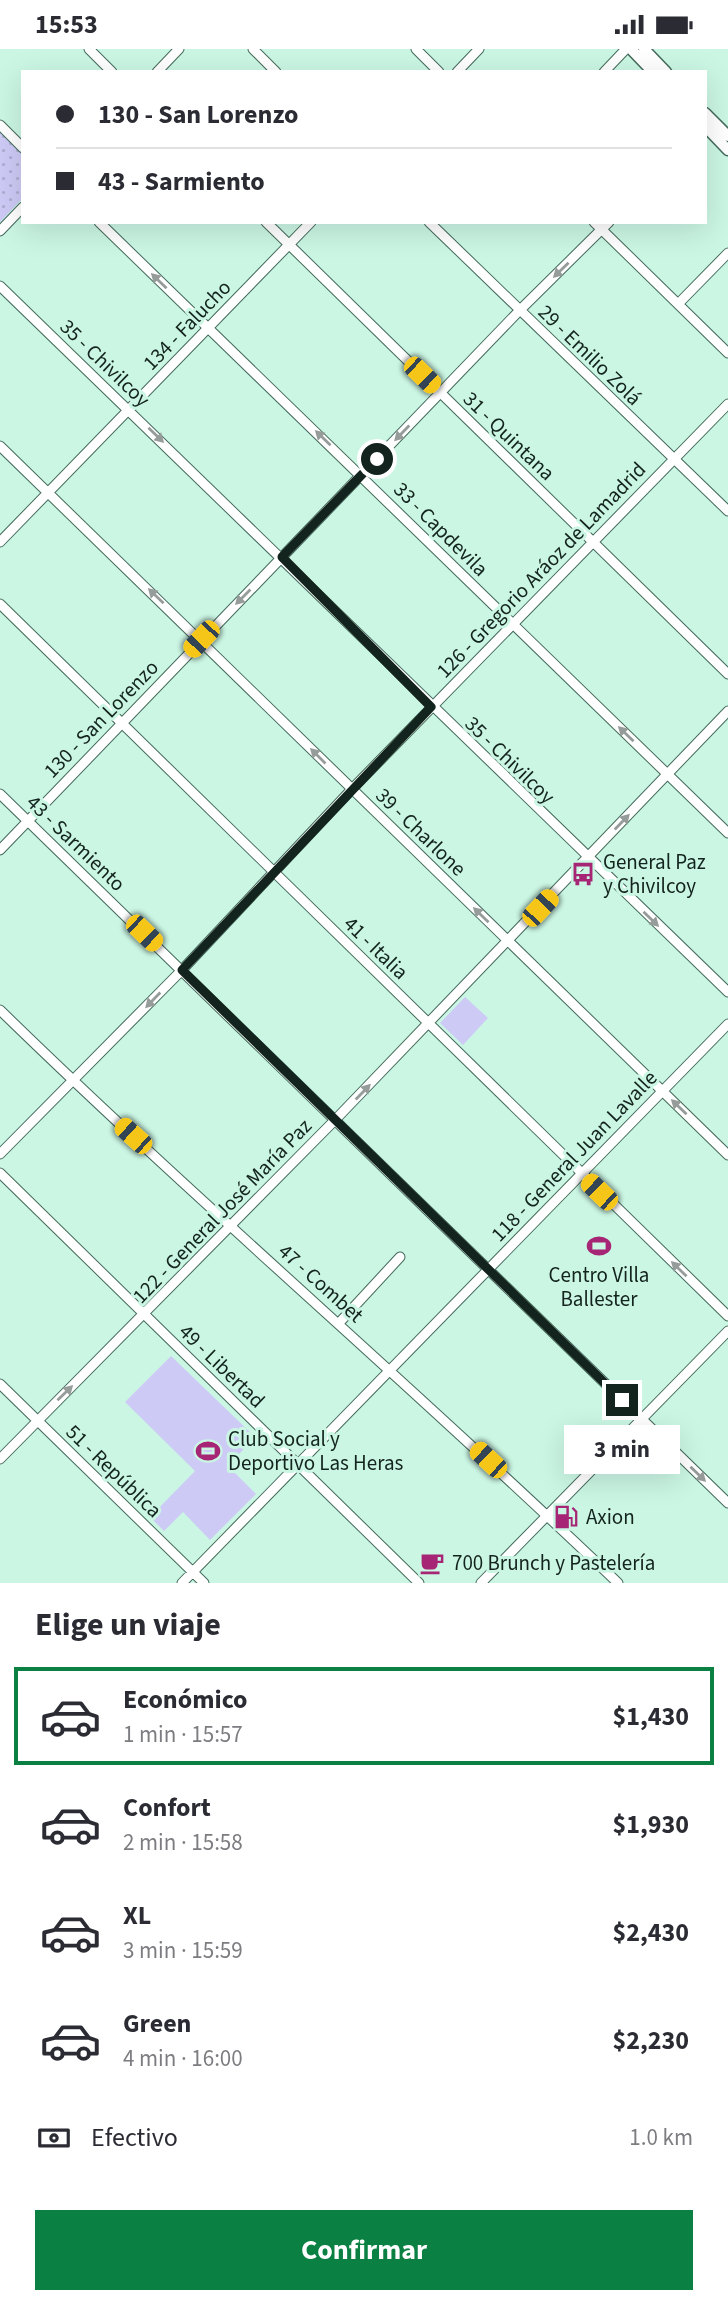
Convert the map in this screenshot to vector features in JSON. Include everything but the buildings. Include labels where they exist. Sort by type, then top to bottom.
[{"type":"main road","points":[[629,49],[651,70]]},
{"type":"main road","points":[[643,49],[664,70]]},
{"type":"main road","points":[[707,120],[728,136]]},
{"type":"main road","points":[[707,120],[728,150]]},
{"type":"street","points":[[89,49],[110,70]]},
{"type":"street","points":[[159,70],[179,49]]},
{"type":"street","points":[[253,49],[274,70]]},
{"type":"street","points":[[416,49],[437,70]]},
{"type":"street","points":[[459,70],[479,49]]},
{"type":"street","points":[[606,70],[629,49]]},
{"type":"street","points":[[0,125],[21,146]]},
{"type":"street","points":[[0,231],[21,209]]},
{"type":"street","name":"33 - Capdevila","points":[[101,224],[728,833]]},
{"type":"street","name":"31 - Quintana","points":[[268,224],[728,674]]},
{"type":"street","name":"134 - Falucho","points":[[0,542],[309,224]]},
{"type":"street","name":"29 - Emilio Zolá","points":[[431,224],[728,511]]},
{"type":"street","points":[[596,224],[728,353]]},
{"type":"street","name":"130 - San Lorenzo","points":[[0,850],[519,311],[607,224]]},
{"type":"street","points":[[678,304],[728,253]]},
{"type":"street","name":"35 - Chivilcoy","points":[[0,286],[282,557],[431,707],[728,992]]},
{"type":"street","name":"126 - Gregorio Aráoz de Lamadrid","points":[[0,1154],[182,970],[431,707],[728,404]]},
{"type":"street","name":"39 - Charlone","points":[[0,446],[728,1155]]},
{"type":"street","name":"41 - Italia","points":[[0,604],[728,1316]]},
{"type":"street","name":"122 - General José María Paz","points":[[0,1459],[145,1315],[509,942],[728,711]]},
{"type":"street","name":"43 - Sarmiento","points":[[0,794],[728,1503]]},
{"type":"street","name":"47 - Combet","points":[[0,1010],[73,1081],[390,1369],[618,1583]]},
{"type":"street","name":"118 - General Juan Lavalle","points":[[182,1583],[728,1024]]},
{"type":"street","name":"49 - Libertad","points":[[0,1173],[419,1583]]},
{"type":"street","points":[[339,1323],[400,1257]]},
{"type":"street","points":[[481,1583],[728,1331]]},
{"type":"street","name":"51 - República","points":[[0,1384],[204,1583]]},
{"type":"shaded area","points":[[0,128],[21,148],[21,200],[0,222]]},
{"type":"shaded area","points":[[465,997],[488,1018],[463,1045],[440,1023]]},
{"type":"shaded area","name":"Club Social y Deportivo Las Heras","points":[[171,1356],[255,1437],[228,1466],[256,1494],[210,1540],[183,1512],[164,1531],[150,1517],[195,1471],[125,1402]]},
{"type":"place","name":"General Paz y Chivilcoy","points":[[583,874]]},
{"type":"place","name":"Centro Villa Ballester","points":[[599,1246]]},
{"type":"place","name":"Club Social y Deportivo Las Heras","points":[[208,1451]]},
{"type":"place","name":"Axion","points":[[566,1517]]},
{"type":"place","name":"700 Brunch y Pastelería","points":[[432,1563]]},
{"type":"route","points":[[377,459],[282,557],[431,707],[182,970],[622,1400]]}]
